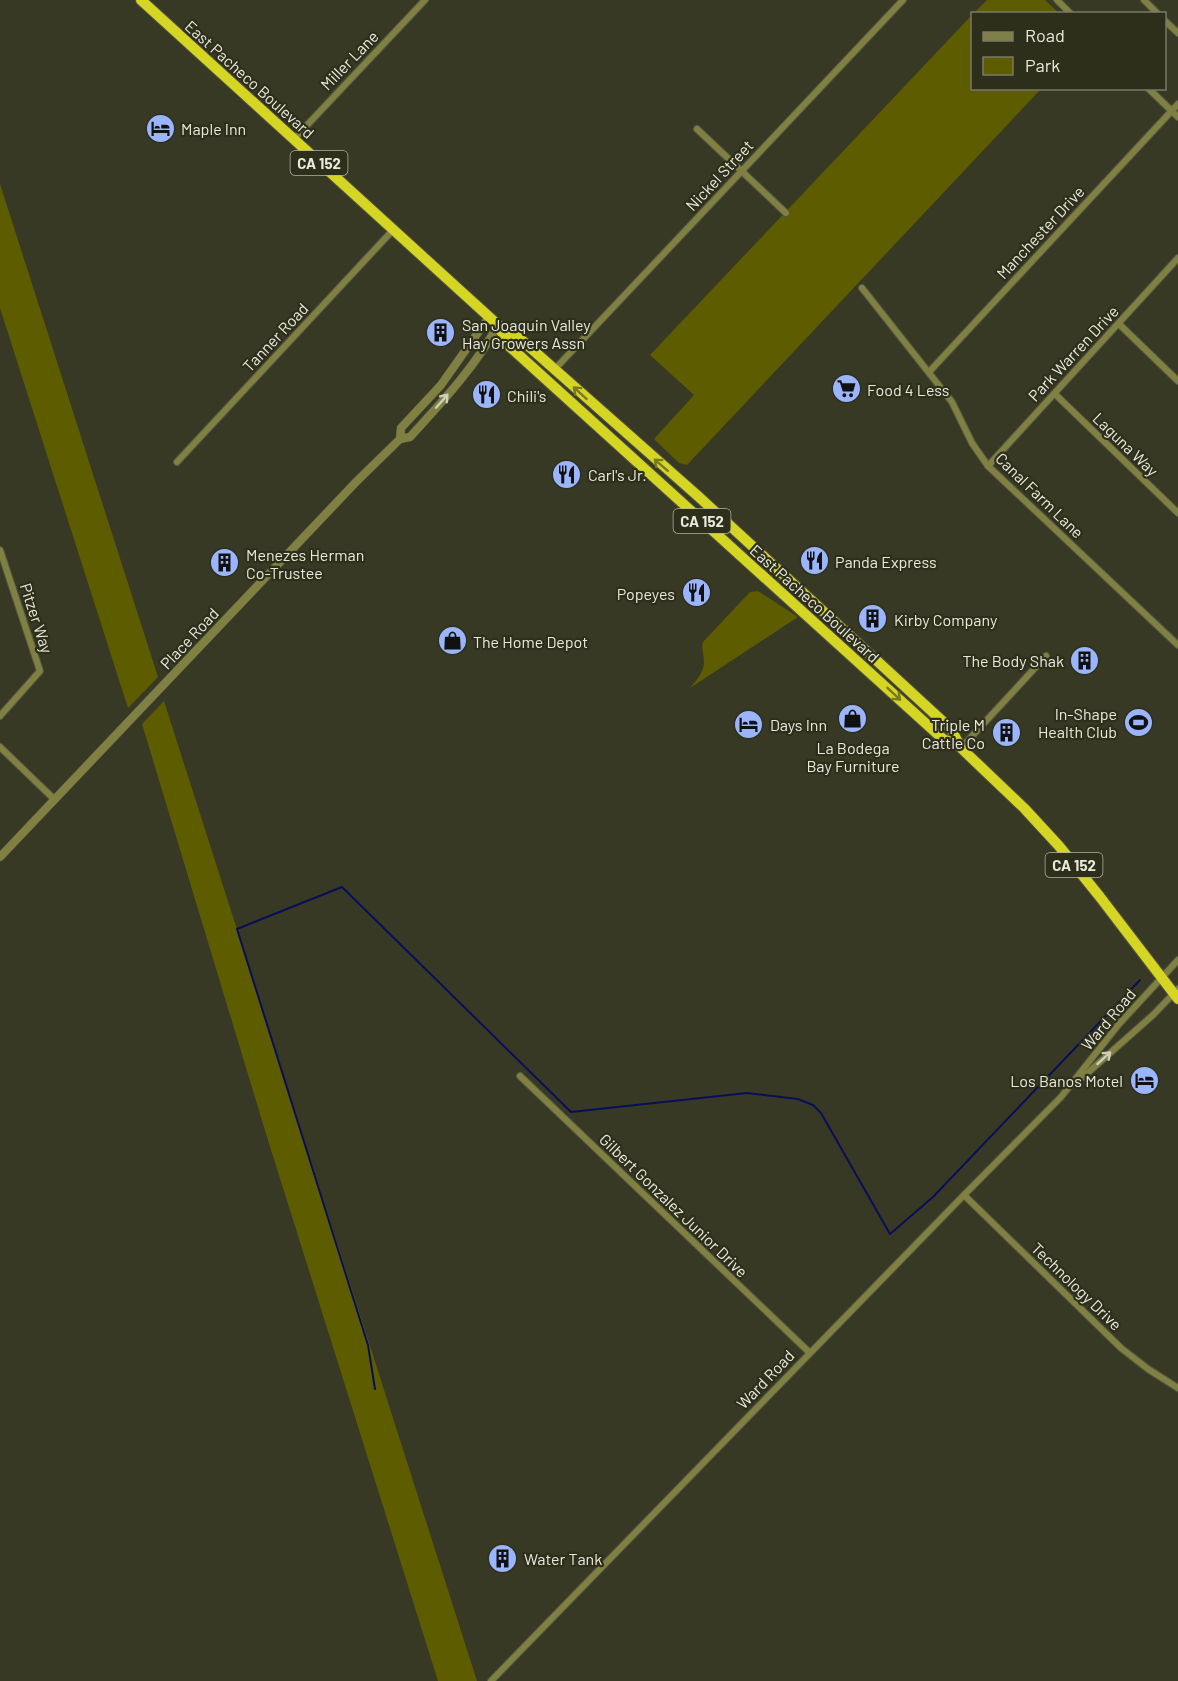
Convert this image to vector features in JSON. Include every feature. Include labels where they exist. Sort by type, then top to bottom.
[{"type":"highway","name":"East Pacheco Boulevard","points":[[141,0],[489,317],[498,326],[509,346],[943,739],[961,747]]},
{"type":"highway","name":"East Pacheco Boulevard","points":[[498,326],[517,336],[716,513],[951,729],[961,747],[1024,808],[1059,846],[1161,978],[1176,994]]},
{"type":"street","name":"Miller Lane","points":[[294,139],[425,0]]},
{"type":"street","name":"Nickel Street","points":[[554,370],[903,0]]},
{"type":"street","points":[[1057,0],[1069,12]]},
{"type":"street","points":[[1144,0],[1156,12]]},
{"type":"street","points":[[1166,22],[1178,33]]},
{"type":"street","points":[[1150,90],[1178,117]]},
{"type":"street","name":"Manchester Drive","points":[[928,372],[1178,104]]},
{"type":"street","points":[[697,129],[786,213]]},
{"type":"street","name":"Tanner Road","points":[[177,462],[393,230]]},
{"type":"street","name":"Park Warren Drive","points":[[988,465],[1178,258]]},
{"type":"street","name":"Canal Farm Lane","points":[[862,288],[952,402],[972,443],[988,465],[1178,645]]},
{"type":"street","name":"Place Road","points":[[400,439],[401,428],[441,385],[489,317]]},
{"type":"street","points":[[1119,324],[1178,381]]},
{"type":"street","name":"Place Road","points":[[0,857],[348,491],[400,439],[410,436],[452,390],[484,350],[498,326]]},
{"type":"street","name":"Laguna Way","points":[[1055,394],[1178,513]]},
{"type":"street","name":"Pitzer Way","points":[[0,550],[40,671],[0,716]]},
{"type":"street","points":[[961,747],[1046,656]]},
{"type":"street","points":[[0,747],[55,800]]},
{"type":"street","name":"Ward Road","points":[[1061,1097],[1119,1024],[1178,960]]},
{"type":"street","name":"Ward Road","points":[[490,1681],[1061,1097],[1176,994]]},
{"type":"street","name":"Gilbert Gonzalez Junior Drive","points":[[520,1076],[810,1353]]},
{"type":"street","name":"Technology Drive","points":[[964,1195],[1127,1353],[1148,1370],[1178,1388]]},
{"type":"green space","points":[[987,0],[1045,0],[1058,12],[975,12]]},
{"type":"green space","points":[[971,16],[971,90],[1040,90],[687,465],[679,463],[654,439],[694,395],[650,355]]},
{"type":"green space","points":[[0,184],[158,677],[128,708],[0,308]]},
{"type":"green space","points":[[758,591],[798,617],[690,688],[703,669],[703,642],[750,592]]},
{"type":"green space","points":[[164,701],[477,1681],[438,1681],[267,1137],[142,724]]},
{"type":"waterway","points":[[375,1389],[368,1345],[237,929],[342,887],[571,1112],[747,1093],[798,1099],[813,1105],[821,1113],[890,1234],[933,1197],[1140,980]]},
{"type":"place","name":"Maple Inn","points":[[160,128]]},
{"type":"place","name":"San Joaquin Valley Hay Growers Assn","points":[[441,333]]},
{"type":"place","name":"Food 4 Less","points":[[846,389]]},
{"type":"place","name":"Chili's","points":[[486,395]]},
{"type":"place","name":"Carl's Jr.","points":[[567,474]]},
{"type":"place","name":"Panda Express","points":[[814,561]]},
{"type":"place","name":"Menezes Herman Co-Trustee","points":[[225,563]]},
{"type":"place","name":"Popeyes","points":[[696,593]]},
{"type":"place","name":"Kirby Company","points":[[873,619]]},
{"type":"place","name":"The Home Depot","points":[[452,641]]},
{"type":"place","name":"The Body Shak","points":[[1085,660]]},
{"type":"place","name":"La Bodega Bay Furniture","points":[[853,719]]},
{"type":"place","name":"In-Shape Health Club","points":[[1138,722]]},
{"type":"place","name":"Days Inn","points":[[749,724]]},
{"type":"place","name":"Triple M Cattle Co","points":[[1006,733]]},
{"type":"place","name":"Los Banos Motel","points":[[1144,1080]]},
{"type":"place","name":"Water Tank","points":[[503,1558]]}]
